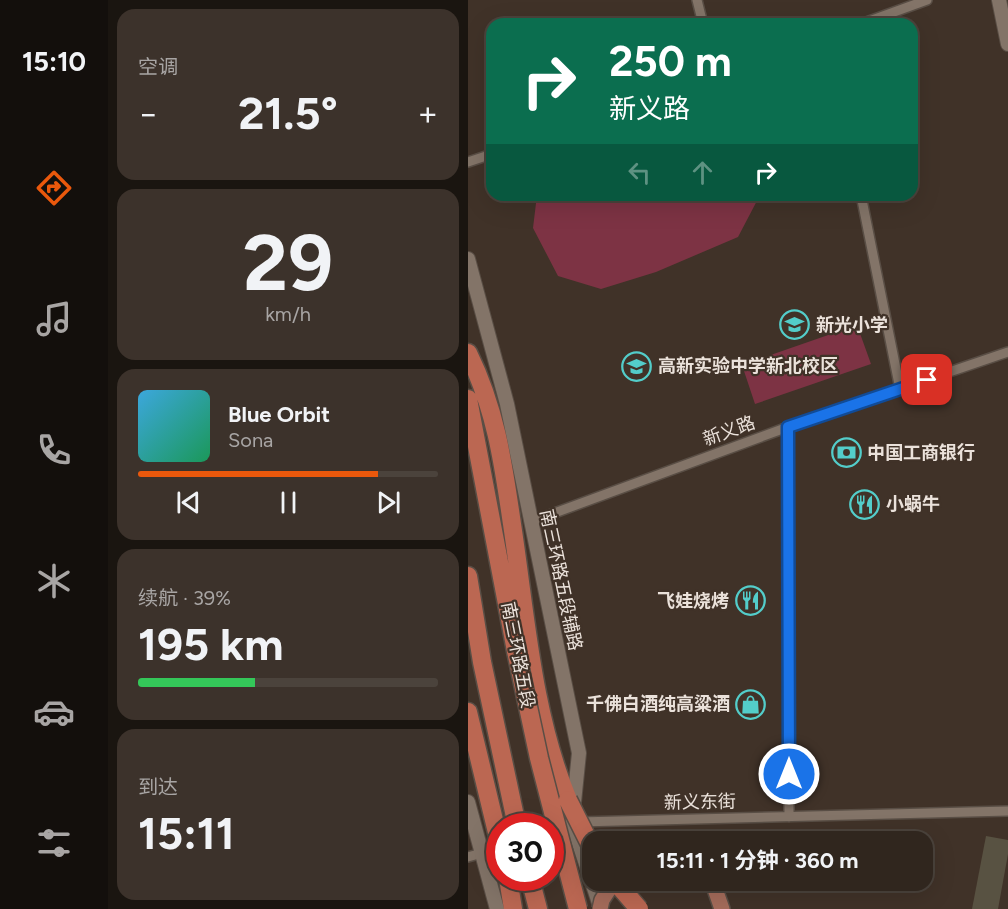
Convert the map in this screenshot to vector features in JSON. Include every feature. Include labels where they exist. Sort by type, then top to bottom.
[{"type":"highway","points":[[468,353],[488,400],[501,445],[541,712],[557,773],[584,831]]},
{"type":"highway","name":"南三环路五段","points":[[468,399],[516,651],[539,758],[578,909]]},
{"type":"highway","name":"南三环路五段","points":[[468,576],[482,662],[515,813]]},
{"type":"highway","points":[[468,712],[492,813]]},
{"type":"highway","points":[[510,891],[513,909]]},
{"type":"highway","points":[[533,891],[538,909]]},
{"type":"highway","points":[[623,891],[639,909]]},
{"type":"main road","points":[[999,0],[1008,44]]},
{"type":"main road","name":"南三环路五段辅路","points":[[468,259],[507,404],[579,753],[572,822],[600,909]]},
{"type":"main road","points":[[468,802],[497,909]]},
{"type":"main road","points":[[600,909],[607,891]]},
{"type":"main road","points":[[714,891],[722,909]]},
{"type":"street","points":[[697,0],[702,18]]},
{"type":"street","points":[[878,18],[927,0]]},
{"type":"street","points":[[468,162],[486,156]]},
{"type":"street","points":[[862,201],[900,389]]},
{"type":"street","name":"新义路","points":[[530,522],[788,427],[1008,352]]},
{"type":"street","points":[[788,427],[789,817]]},
{"type":"street","name":"新义东街","points":[[564,825],[572,822],[1008,811]]},
{"type":"street","points":[[468,857],[486,851]]},
{"type":"shaded area","points":[[536,201],[757,201],[738,237],[656,272],[601,289],[558,276],[533,228]]},
{"type":"shaded area","points":[[857,325],[871,364],[755,404],[742,365]]},
{"type":"building","points":[[986,836],[1008,840],[1008,854],[998,909],[972,909]]},
{"type":"place","name":"新光小学","points":[[795,325]]},
{"type":"place","name":"高新实验中学新北校区","points":[[637,366]]},
{"type":"place","name":"中国工商银行","points":[[846,453]]},
{"type":"place","name":"小蜗牛","points":[[865,504]]},
{"type":"place","name":"飞娃烧烤","points":[[750,601]]},
{"type":"place","name":"千佛白酒纯高粱酒","points":[[751,704]]},
{"type":"route","points":[[789,774],[788,427],[927,380]]}]
